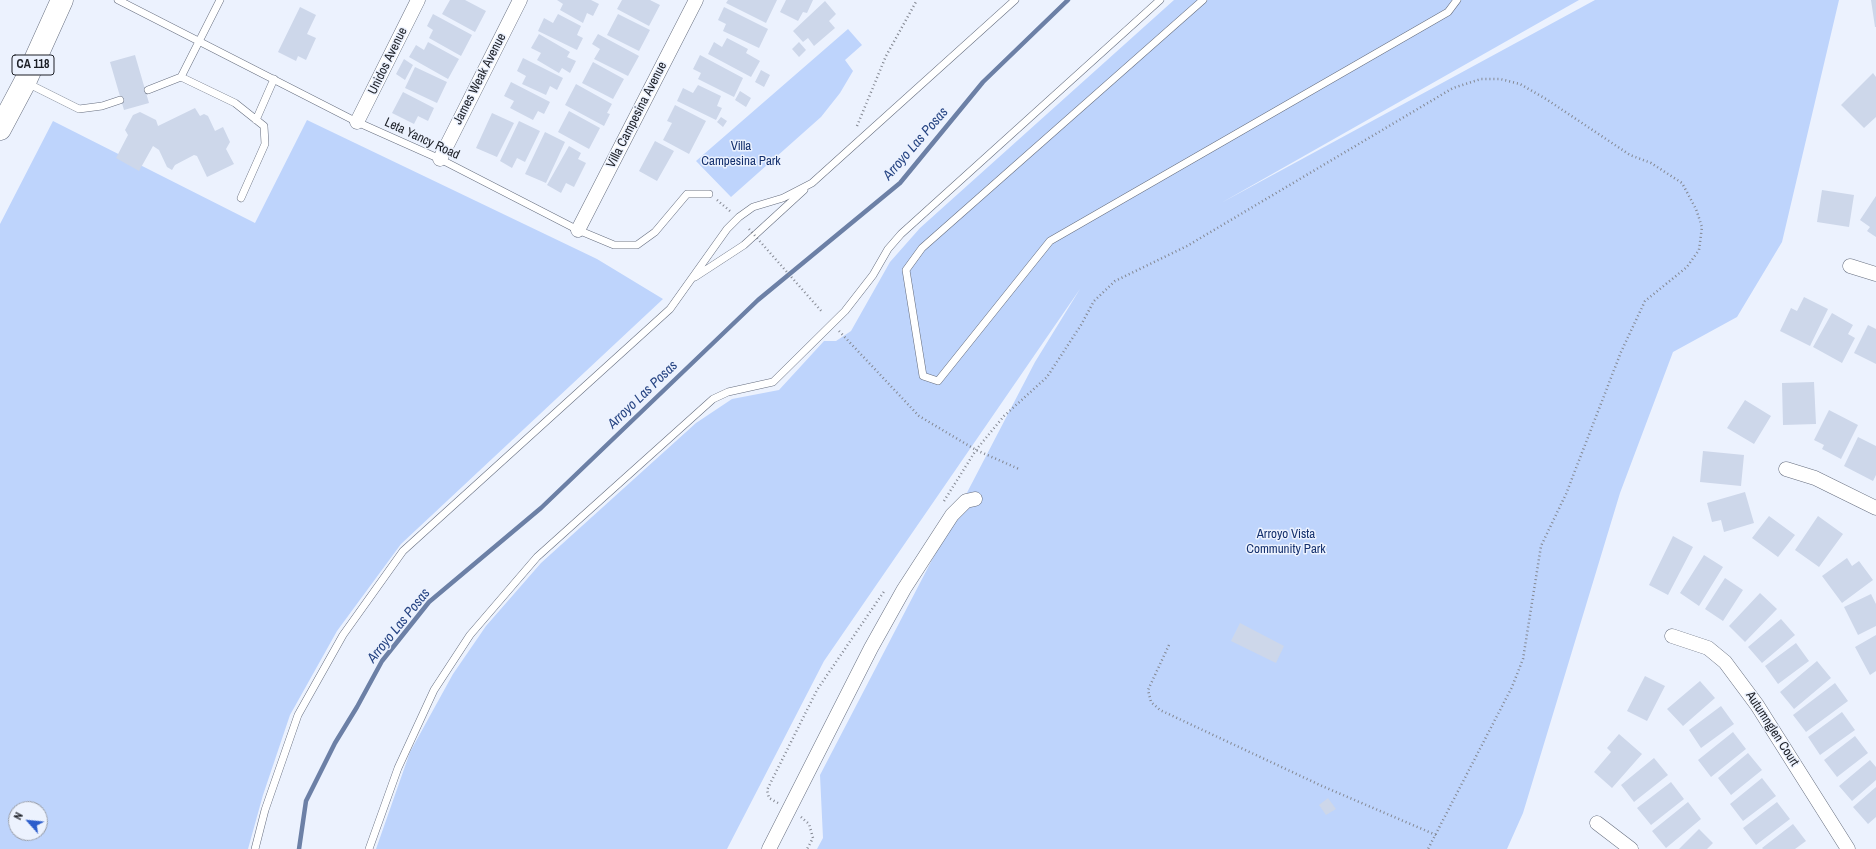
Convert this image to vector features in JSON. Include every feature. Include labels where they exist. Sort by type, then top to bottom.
[{"type":"main road","name":"CA 118","points":[[0,129],[25,82],[62,0]]},
{"type":"street","name":"Unidos Avenue","points":[[357,122],[418,0]]},
{"type":"street","name":"James Weak Avenue","points":[[440,159],[520,0]]},
{"type":"street","name":"Villa Campesina Avenue","points":[[578,230],[696,0]]},
{"type":"street","points":[[1850,266],[1876,274]]},
{"type":"street","points":[[1786,469],[1815,478],[1876,508]]},
{"type":"street","points":[[769,849],[868,655],[904,589],[952,515],[966,501],[975,499]]},
{"type":"street","name":"Autumnglen Court","points":[[1672,636],[1708,648],[1725,662],[1757,705],[1848,849]]},
{"type":"street","points":[[1598,823],[1631,849]]},
{"type":"lane","name":"Leta Yancy Road","points":[[118,0],[357,122],[440,159],[578,230],[614,245],[637,245],[655,232],[688,194],[709,194]]},
{"type":"lane","points":[[148,90],[181,78],[220,0]]},
{"type":"lane","points":[[692,279],[744,245],[1015,0]]},
{"type":"lane","points":[[368,849],[398,768],[434,690],[470,636],[537,557],[713,399],[728,392],[773,382],[845,311],[873,275],[888,249],[901,234],[1160,0]]},
{"type":"lane","points":[[1203,0],[922,248],[906,270],[924,376],[938,381],[1050,241],[1448,12],[1457,0]]},
{"type":"lane","points":[[181,78],[235,103],[264,126],[265,144],[242,198]]},
{"type":"lane","points":[[256,120],[274,79]]},
{"type":"lane","points":[[25,82],[78,109],[102,106],[120,100]]},
{"type":"lane","points":[[255,849],[267,803],[298,715],[343,635],[403,551],[670,308],[727,229],[739,217],[752,207],[783,198],[812,183]]},
{"type":"path","points":[[848,151],[886,56],[917,0]]},
{"type":"path","points":[[976,450],[1004,416],[1047,377],[1081,326],[1094,301],[1115,281],[1187,246],[1453,88],[1481,79],[1500,79],[1520,84],[1546,99],[1630,155],[1651,163],[1682,183],[1696,209],[1702,227],[1699,250],[1687,267],[1645,300],[1621,352],[1566,494],[1541,546],[1523,658],[1512,687],[1428,849]]},
{"type":"path","points":[[749,229],[823,313],[919,416],[976,450],[1019,470]]},
{"type":"path","points":[[1169,645],[1148,690],[1151,702],[1160,710],[1315,782],[1436,834]]},
{"type":"green space","name":"Arroyo Vista Community Park","points":[[1174,0],[1579,0],[1221,203],[1595,0],[1839,0],[1782,242],[1737,317],[1673,352],[1620,493],[1523,813],[1507,849],[817,849],[823,838],[820,775],[1035,362],[1080,289],[824,661],[727,849],[376,849],[410,752],[453,674],[486,626],[541,563],[696,423],[732,399],[779,390],[824,341],[836,341],[851,331],[890,262],[920,228]]},
{"type":"green space","name":"Villa Campesina Park","points":[[848,29],[862,45],[845,60],[853,71],[840,93],[821,117],[731,197],[696,161]]},
{"type":"green space","points":[[307,120],[597,259],[663,299],[401,544],[337,631],[290,715],[263,795],[248,849],[0,849],[0,224],[53,121],[255,223]]},
{"type":"building","points":[[450,0],[465,0],[486,11],[475,32],[442,14]]},
{"type":"building","points":[[557,0],[591,0],[599,4],[593,16],[587,13],[583,23],[560,10],[563,4]]},
{"type":"building","points":[[622,0],[650,0],[660,5],[649,26],[617,9]]},
{"type":"building","points":[[728,0],[777,0],[766,23],[726,3]]},
{"type":"building","points":[[786,0],[813,0],[807,13],[803,12],[798,21],[780,12]]},
{"type":"building","points":[[1871,0],[1876,0],[1876,27],[1875,27]]},
{"type":"building","points":[[825,1],[836,14],[829,21],[835,28],[814,46],[808,38],[803,42],[793,31]]},
{"type":"building","points":[[300,7],[316,15],[307,34],[316,38],[306,60],[298,56],[296,61],[278,52]]},
{"type":"building","points":[[724,7],[768,29],[759,48],[723,31],[726,24],[718,20]]},
{"type":"building","points":[[433,14],[472,35],[461,56],[429,38],[433,30],[427,26]]},
{"type":"building","points":[[558,14],[581,26],[577,35],[583,38],[577,50],[538,31],[544,18],[553,23]]},
{"type":"building","points":[[618,14],[650,30],[639,51],[607,35]]},
{"type":"building","points":[[539,34],[570,52],[567,57],[576,61],[570,73],[562,68],[559,73],[537,60],[541,53],[531,48]]},
{"type":"building","points":[[598,34],[639,56],[628,76],[594,59],[600,49],[592,44]]},
{"type":"building","points":[[727,38],[748,49],[746,53],[760,61],[751,77],[708,54],[714,42],[722,47]]},
{"type":"building","points":[[428,42],[459,59],[448,79],[409,57],[416,45],[424,50]]},
{"type":"building","points":[[799,42],[806,50],[799,57],[792,49]]},
{"type":"building","points":[[135,55],[149,103],[124,110],[110,62]]},
{"type":"building","points":[[700,55],[743,78],[734,97],[698,79],[701,73],[693,69]]},
{"type":"building","points":[[523,58],[563,78],[557,90],[550,86],[546,95],[522,84],[526,76],[517,71]]},
{"type":"building","points":[[404,59],[413,65],[405,80],[396,74]]},
{"type":"building","points":[[593,62],[624,79],[613,99],[582,83]]},
{"type":"building","points":[[415,67],[447,82],[437,103],[405,88]]},
{"type":"building","points":[[761,70],[770,75],[764,87],[755,82]]},
{"type":"building","points":[[1873,73],[1876,77],[1876,117],[1864,128],[1841,105]]},
{"type":"building","points":[[511,82],[550,102],[544,114],[538,111],[533,120],[510,108],[514,101],[504,96]]},
{"type":"building","points":[[576,84],[612,104],[607,113],[610,114],[604,126],[565,105]]},
{"type":"building","points":[[698,85],[721,96],[717,106],[722,108],[716,120],[677,101],[683,88],[693,93]]},
{"type":"building","points":[[740,91],[751,98],[746,107],[735,100]]},
{"type":"building","points":[[403,92],[434,108],[428,121],[418,116],[414,124],[392,113]]},
{"type":"building","points":[[675,105],[706,121],[689,154],[663,140],[672,123],[667,121]]},
{"type":"building","points":[[195,108],[200,116],[204,114],[208,116],[215,131],[223,127],[230,142],[226,149],[234,164],[207,177],[197,156],[194,155],[175,165],[172,170],[167,167],[159,150],[153,146],[139,171],[116,158],[128,135],[125,130],[133,115],[140,112],[156,120],[158,126]]},
{"type":"building","points":[[569,111],[600,128],[589,149],[558,132]]},
{"type":"building","points":[[492,113],[514,123],[497,157],[476,148]]},
{"type":"building","points":[[721,117],[727,121],[723,127],[717,122]]},
{"type":"building","points":[[519,121],[540,131],[525,162],[517,158],[512,168],[500,161]]},
{"type":"building","points":[[545,132],[565,142],[546,183],[525,174]]},
{"type":"building","points":[[655,141],[674,151],[657,181],[639,171]]},
{"type":"building","points":[[569,146],[581,153],[578,159],[586,163],[574,187],[566,183],[561,193],[547,185]]},
{"type":"building","points":[[1822,190],[1854,195],[1849,227],[1817,222]]},
{"type":"building","points":[[1876,196],[1876,237],[1867,231],[1870,227],[1860,220]]},
{"type":"building","points":[[1804,297],[1828,309],[1810,346],[1780,331],[1791,308],[1797,311]]},
{"type":"building","points":[[1832,313],[1853,325],[1848,334],[1855,338],[1842,363],[1813,347]]},
{"type":"building","points":[[1868,325],[1876,329],[1876,364],[1854,353]]},
{"type":"building","points":[[1814,382],[1816,424],[1783,425],[1782,383]]},
{"type":"building","points":[[1745,400],[1771,416],[1754,444],[1727,428]]},
{"type":"building","points":[[1829,410],[1858,425],[1841,459],[1822,449],[1824,445],[1814,440]]},
{"type":"building","points":[[1858,437],[1876,446],[1876,475],[1873,481],[1844,466]]},
{"type":"building","points":[[1703,451],[1744,455],[1741,486],[1700,482]]},
{"type":"building","points":[[1745,492],[1754,523],[1724,532],[1721,520],[1712,522],[1707,503]]},
{"type":"building","points":[[1769,516],[1795,535],[1778,557],[1752,538]]},
{"type":"building","points":[[1818,516],[1843,534],[1819,567],[1795,550]]},
{"type":"building","points":[[1673,536],[1693,547],[1668,595],[1649,585]]},
{"type":"building","points":[[1704,555],[1723,567],[1699,606],[1680,593]]},
{"type":"building","points":[[1847,558],[1852,566],[1859,561],[1873,580],[1842,603],[1822,576]]},
{"type":"building","points":[[1725,578],[1743,590],[1723,621],[1705,609]]},
{"type":"building","points":[[1760,593],[1777,609],[1745,642],[1729,626]]},
{"type":"building","points":[[1871,594],[1876,604],[1876,626],[1858,635],[1844,607]]},
{"type":"building","points":[[1781,619],[1795,635],[1762,663],[1748,647]]},
{"type":"building","points":[[1240,623],[1284,646],[1276,663],[1231,641]]},
{"type":"building","points":[[1876,635],[1876,671],[1870,675],[1855,647]]},
{"type":"building","points":[[1796,643],[1809,661],[1778,684],[1765,666]]},
{"type":"building","points":[[1817,661],[1831,678],[1794,709],[1780,692]]},
{"type":"building","points":[[1645,676],[1665,686],[1647,721],[1627,711]]},
{"type":"building","points":[[1700,681],[1715,698],[1683,726],[1667,709]]},
{"type":"building","points":[[1835,683],[1848,701],[1806,732],[1793,715]]},
{"type":"building","points":[[1721,706],[1734,724],[1701,748],[1689,730]]},
{"type":"building","points":[[1842,712],[1855,730],[1820,755],[1808,737]]},
{"type":"building","points":[[1733,732],[1746,749],[1711,777],[1698,760]]},
{"type":"building","points":[[1619,734],[1642,754],[1612,788],[1594,772],[1611,752],[1607,748]]},
{"type":"building","points":[[1855,736],[1868,753],[1837,777],[1824,760]]},
{"type":"building","points":[[1748,753],[1762,770],[1731,795],[1718,778]]},
{"type":"building","points":[[1654,758],[1668,775],[1634,802],[1621,785]]},
{"type":"building","points":[[1870,760],[1876,767],[1876,780],[1852,801],[1839,786]]},
{"type":"building","points":[[1762,778],[1776,796],[1743,821],[1730,804]]},
{"type":"building","points":[[1671,782],[1684,799],[1651,825],[1637,808]]},
{"type":"building","points":[[1876,787],[1876,817],[1868,824],[1853,807]]},
{"type":"building","points":[[1328,798],[1336,809],[1326,815],[1319,805]]},
{"type":"building","points":[[1688,802],[1701,819],[1666,848],[1652,831]]},
{"type":"building","points":[[1777,802],[1790,819],[1756,845],[1743,828]]},
{"type":"building","points":[[1793,824],[1806,841],[1795,849],[1762,848]]},
{"type":"building","points":[[1699,829],[1713,843],[1707,849],[1679,849]]},
{"type":"waterway","name":"Arroyo Las Posas","points":[[299,849],[306,801],[335,743],[382,661],[429,602],[541,508],[758,300],[900,183],[983,82],[1068,0]]}]
